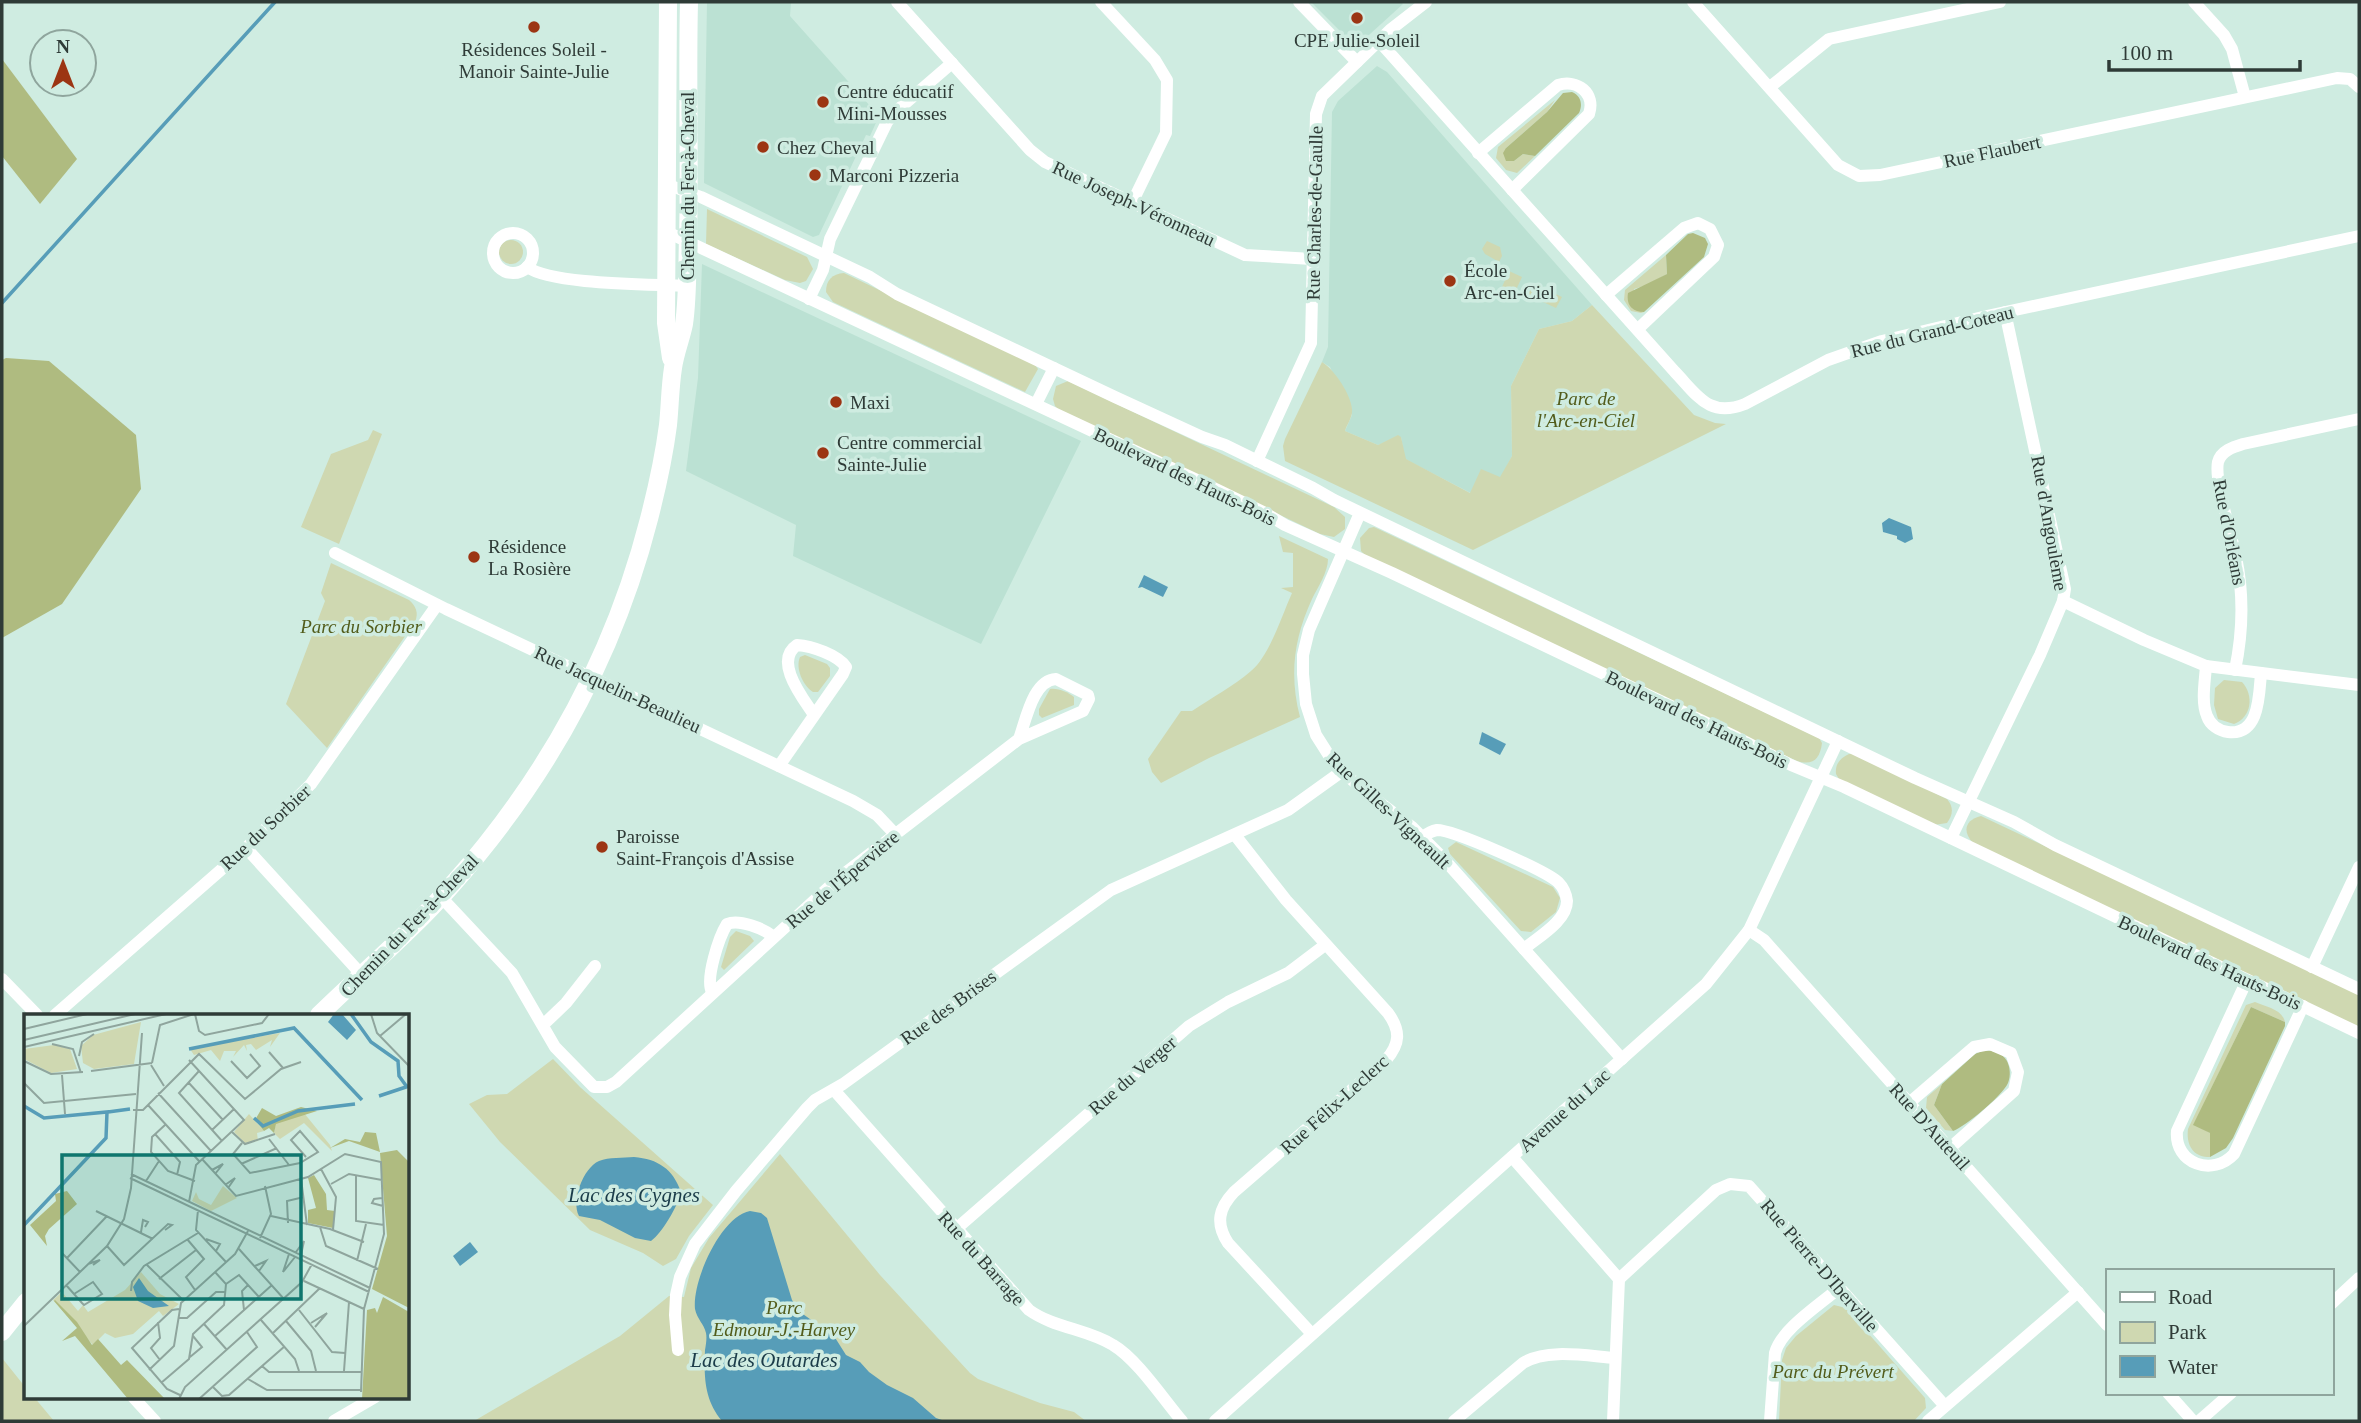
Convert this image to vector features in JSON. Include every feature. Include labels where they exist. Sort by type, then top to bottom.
[{"type":"street","name":"Chemin du Fer-à-Cheval","points":[[668,2],[666,323],[673,368]]},
{"type":"street","name":"Chemin du Fer-à-Cheval","points":[[320,1014],[441,897],[490,840],[527,790],[560,739],[592,678],[625,596],[649,521],[666,438],[673,368],[684,324],[689,192],[689,2]]},
{"type":"street","name":"Rue Joseph-Véronneau","points":[[897,2],[1037,156],[1245,255],[1312,259]]},
{"type":"street","points":[[1101,2],[1155,60],[1167,80],[1166,133],[1132,203]]},
{"type":"street","points":[[1299,2],[1357,62]]},
{"type":"street","name":"Rue Charles-de-Gaulle","points":[[1257,461],[1310,349],[1317,105],[1322,96],[1379,41],[1426,2]]},
{"type":"street","name":"Rue Flaubert","points":[[1693,2],[1838,165],[1854,175],[1865,177],[2337,78],[2356,79]]},
{"type":"street","points":[[1770,87],[1829,39],[2000,2]]},
{"type":"street","points":[[2194,2],[2224,35],[2232,49],[2245,97]]},
{"type":"street","name":"Rue du Grand-Coteau","points":[[1379,41],[1702,400],[1723,410],[1745,404],[1782,383],[1851,351],[1923,330],[2359,239]]},
{"type":"street","points":[[809,299],[823,270],[830,239],[887,122],[952,63]]},
{"type":"street","points":[[1478,153],[1558,85],[1573,83],[1583,88],[1591,101],[1589,114],[1512,190]]},
{"type":"street","name":"Boulevard des Hauts-Bois","points":[[666,184],[689,192],[1054,368],[1257,461],[1360,513],[2359,989]]},
{"type":"street","points":[[1606,295],[1688,225],[1698,223],[1710,229],[1718,245],[1714,257],[1638,329]]},
{"type":"street","name":"Boulevard des Hauts-Bois","points":[[667,233],[1036,404],[1343,552],[1413,582],[2359,1033]]},
{"type":"street","points":[[527,267],[545,276],[686,286]]},
{"type":"street","name":"Rue d'Angoulème","points":[[1951,838],[2040,655],[2063,601],[2065,589],[2005,312]]},
{"type":"street","points":[[1036,404],[1054,368]]},
{"type":"street","name":"Rue d'Orléans","points":[[2235,670],[2242,627],[2241,594],[2218,477],[2218,461],[2226,451],[2243,444],[2359,419]]},
{"type":"street","name":"Rue Gilles-Vigneault","points":[[1360,513],[1311,623],[1304,655],[1305,696],[1316,735],[1327,756],[1341,772],[1423,837],[1622,1059]]},
{"type":"street","name":"Rue Jacquelin-Beaulieu","points":[[335,554],[872,811],[895,834]]},
{"type":"street","points":[[2063,601],[2206,666],[2359,685]]},
{"type":"street","name":"Rue du Sorbier","points":[[56,1014],[246,848],[312,784],[437,604]]},
{"type":"street","points":[[779,765],[814,715],[842,674],[845,665],[824,652],[797,645],[790,651],[788,667],[814,715]]},
{"type":"street","points":[[2206,666],[2206,713],[2216,728],[2227,732],[2243,730],[2253,720],[2258,705],[2261,673]]},
{"type":"street","name":"Rue de l'Épervière","points":[[441,897],[512,973],[552,1043],[591,1085],[603,1088],[616,1082],[840,877],[1019,739],[1079,714],[1086,708],[1088,695],[1056,679],[1045,682],[1037,692],[1019,739]]},
{"type":"street","name":"Avenue du Lac","points":[[1215,1421],[1706,984],[1749,930],[1838,741]]},
{"type":"street","name":"Rue des Brises","points":[[678,1350],[676,1295],[680,1277],[692,1249],[736,1191],[807,1108],[1099,897],[1297,805],[1341,772]]},
{"type":"street","points":[[1423,837],[1430,831],[1437,830],[1464,837],[1560,884],[1567,901],[1563,914],[1524,949]]},
{"type":"street","name":"Rue Félix-Leclerc","points":[[1235,835],[1271,881],[1398,1028],[1398,1042],[1386,1060],[1234,1192],[1224,1203],[1219,1216],[1222,1232],[1228,1243],[1312,1334]]},
{"type":"street","points":[[246,848],[361,974]]},
{"type":"street","points":[[2312,967],[2359,867]]},
{"type":"street","name":"Rue de l'Épervière","points":[[712,992],[709,988],[709,977],[727,924],[737,922],[774,936]]},
{"type":"street","name":"Rue D'Auteuil","points":[[1749,930],[1764,940],[2106,1324]]},
{"type":"street","name":"Rue du Verger","points":[[956,1229],[1194,1022],[1282,976],[1325,944]]},
{"type":"street","points":[[543,1025],[566,1003],[595,966]]},
{"type":"street","points":[[2,979],[36,1014]]},
{"type":"street","points":[[2248,980],[2177,1131],[2179,1148],[2188,1160],[2215,1166],[2224,1163],[2234,1154],[2304,1006]]},
{"type":"street","points":[[1909,1103],[1974,1047],[1990,1044],[2011,1053],[2018,1070],[2015,1089],[1950,1148]]},
{"type":"street","name":"Rue du Barrage","points":[[834,1090],[1028,1310],[1045,1320],[1099,1338],[1117,1348],[1130,1359],[1182,1421]]},
{"type":"street","points":[[1512,1157],[1619,1279],[1612,1421]]},
{"type":"street","name":"Rue Pierre-D'Iberville","points":[[1619,1279],[1716,1190],[1725,1185],[1749,1186],[1945,1406]]},
{"type":"street","points":[[2333,1302],[2359,1279]]},
{"type":"street","points":[[1770,1421],[1777,1346],[1787,1332],[1839,1288]]},
{"type":"street","points":[[1927,1421],[2078,1292]]},
{"type":"street","points":[[2,1312],[24,1296]]},
{"type":"street","points":[[2,1332],[24,1304]]},
{"type":"street","points":[[1454,1421],[1522,1363],[1534,1357],[1560,1355],[1615,1358]]},
{"type":"street","points":[[2170,1395],[2193,1421]]},
{"type":"street","points":[[2199,1421],[2229,1395]]},
{"type":"street","points":[[135,1398],[155,1421]]},
{"type":"street","points":[[334,1421],[372,1398]]},
{"type":"shaded area","points":[[707,2],[791,2],[790,16],[879,116],[870,136],[866,135],[819,235],[813,237],[704,183]]},
{"type":"shaded area","name":"CPE Julie-Soleil","points":[[1311,2],[1403,4],[1359,44],[1349,40]]},
{"type":"shaded area","name":"École Arc-en-Ciel","points":[[1377,66],[1387,72],[1592,305],[1572,321],[1539,329],[1511,386],[1512,456],[1488,502],[1405,459],[1401,437],[1378,445],[1345,431],[1352,415],[1330,367],[1322,362],[1328,347],[1332,112],[1338,101]]},
{"type":"shaded area","points":[[702,264],[1081,441],[981,644],[793,556],[796,525],[686,471],[698,378]]},
{"type":"green space","points":[[2,59],[28,94],[28,98],[31,98],[77,159],[40,204],[2,156]]},
{"type":"green space","points":[[1572,92],[1580,101],[1579,113],[1535,156],[1523,154],[1514,161],[1506,161],[1503,153],[1506,148],[1547,112],[1563,93]]},
{"type":"green space","points":[[1555,100],[1547,112],[1506,148],[1514,161],[1523,154],[1535,156],[1517,173],[1506,170],[1496,158],[1498,147]]},
{"type":"green space","points":[[707,209],[807,257],[813,269],[806,281],[800,283],[785,280],[706,244]]},
{"type":"green space","points":[[1693,233],[1705,238],[1708,244],[1704,257],[1644,312],[1633,309],[1628,301],[1628,293],[1667,274],[1666,255],[1688,234]]},
{"type":"green space","points":[[511,240],[519,244],[523,252],[519,260],[511,264],[503,260],[499,252],[503,244]]},
{"type":"green space","points":[[1487,241],[1500,247],[1502,256],[1499,262],[1485,254],[1482,249]]},
{"type":"green space","points":[[1666,255],[1667,274],[1634,289],[1632,308],[1644,312],[1631,311],[1624,300],[1625,290]]},
{"type":"green space","points":[[1509,271],[1522,277],[1515,292],[1502,287]]},
{"type":"green space","points":[[844,273],[1035,365],[1038,369],[1025,392],[833,302],[826,292],[827,284],[833,276]]},
{"type":"green space","points":[[1533,283],[1562,297],[1556,308],[1528,295]]},
{"type":"green space","name":"Parc de l'Arc-en-Ciel","points":[[1592,305],[1694,415],[1726,424],[1473,550],[1285,461],[1285,439],[1322,362],[1337,377],[1351,403],[1352,415],[1345,431],[1378,445],[1398,435],[1401,437],[1406,459],[1470,493],[1481,469],[1500,477],[1512,456],[1511,386],[1539,329],[1572,321]]},
{"type":"green space","points":[[2,360],[49,361],[136,435],[141,489],[62,604],[2,638]]},
{"type":"green space","points":[[1068,381],[1334,507],[1345,517],[1345,529],[1334,537],[1320,534],[1060,411],[1053,399],[1056,386]]},
{"type":"green space","points":[[373,430],[382,434],[339,544],[301,527],[331,454],[368,440]]},
{"type":"green space","points":[[1374,527],[1819,738],[1822,743],[1820,753],[1811,762],[1797,761],[1367,557],[1361,551],[1360,538],[1369,528]]},
{"type":"green space","points":[[1279,536],[1328,559],[1325,574],[1312,599],[1297,642],[1294,671],[1300,717],[1161,783],[1152,772],[1148,759],[1181,711],[1192,711],[1244,676],[1258,664],[1275,634],[1292,593],[1281,588],[1293,587],[1293,553],[1283,552]]},
{"type":"green space","name":"Parc du Sorbier","points":[[331,563],[409,600],[415,607],[417,616],[327,748],[286,704],[325,601],[321,593]]},
{"type":"green space","points":[[805,655],[827,664],[830,668],[830,676],[818,692],[809,689],[801,676],[799,661],[800,657]]},
{"type":"green space","points":[[2224,680],[2242,682],[2248,693],[2248,711],[2234,724],[2218,719],[2214,705],[2215,688]]},
{"type":"green space","points":[[1050,689],[1060,690],[1074,697],[1074,705],[1042,718],[1039,709]]},
{"type":"green space","points":[[1849,754],[1856,754],[1947,799],[1951,805],[1951,817],[1947,823],[1934,825],[1839,779],[1836,774],[1837,764]]},
{"type":"green space","points":[[1981,816],[2359,994],[2359,1029],[1973,843],[1967,834],[1967,826],[1971,820]]},
{"type":"green space","points":[[1456,842],[1553,887],[1560,898],[1556,912],[1531,932],[1521,931],[1450,854],[1448,848]]},
{"type":"green space","points":[[736,931],[750,936],[754,941],[724,970],[721,967],[730,937]]},
{"type":"green space","points":[[2255,1002],[2277,1011],[2285,1022],[2251,1007],[2194,1124],[2210,1133],[2210,1157],[2199,1155],[2190,1145],[2188,1129],[2246,1005]]},
{"type":"green space","points":[[2251,1007],[2285,1022],[2285,1026],[2233,1138],[2226,1148],[2210,1157],[2210,1133],[2193,1125]]},
{"type":"green space","points":[[1982,1051],[1996,1052],[2005,1058],[2010,1077],[2008,1083],[1983,1110],[1953,1131],[1934,1105],[1942,1084],[1975,1054]]},
{"type":"green space","name":"Parc Edmour-J.-Harvey","points":[[553,1059],[580,1087],[713,1205],[689,1236],[676,1259],[663,1266],[643,1253],[590,1230],[500,1142],[469,1104],[487,1095],[507,1094]]},
{"type":"green space","points":[[1942,1084],[1934,1105],[1953,1131],[1945,1130],[1926,1108],[1927,1097]]},
{"type":"green space","name":"Parc Edmour-J.-Harvey","points":[[780,1154],[880,1275],[970,1373],[978,1379],[1040,1403],[1074,1412],[1086,1421],[474,1421],[620,1336],[669,1296],[684,1297],[691,1268],[709,1238]]},
{"type":"green space","name":"Parc du Prévert","points":[[1834,1305],[1846,1308],[1925,1398],[1926,1408],[1914,1421],[1779,1421],[1782,1360],[1786,1348],[1796,1336]]},
{"type":"green space","points":[[2,1358],[24,1386],[24,1398],[35,1398],[54,1421],[2,1421]]},
{"type":"water","points":[[1889,518],[1911,527],[1913,539],[1905,543],[1897,539],[1897,536],[1883,532],[1882,523]]},
{"type":"water","points":[[1144,575],[1168,587],[1163,597],[1142,587],[1138,588]]},
{"type":"water","points":[[1482,732],[1506,744],[1500,755],[1479,744]]},
{"type":"water","name":"Lac des Cygnes","points":[[634,1157],[650,1160],[664,1167],[674,1177],[681,1192],[669,1219],[651,1241],[635,1238],[600,1220],[579,1216],[577,1210],[580,1186],[593,1165],[607,1159]]},
{"type":"water","name":"Lac des Outardes","points":[[750,1211],[761,1213],[767,1218],[792,1300],[800,1312],[834,1336],[846,1355],[860,1362],[887,1385],[913,1398],[936,1418],[945,1421],[722,1421],[706,1387],[706,1335],[696,1313],[695,1297],[710,1251],[729,1224],[739,1215]]},
{"type":"water","points":[[470,1242],[478,1252],[460,1266],[453,1256]]},
{"type":"waterway","points":[[2,303],[275,2]]},
{"type":"place","name":"CPE Julie-Soleil","points":[[1357,18]]},
{"type":"place","name":"Résidences Soleil - Manoir Sainte-Julie","points":[[534,27]]},
{"type":"place","name":"Centre éducatif Mini-Mousses","points":[[823,102]]},
{"type":"place","name":"Chez Cheval","points":[[763,147]]},
{"type":"place","name":"Marconi Pizzeria","points":[[815,175]]},
{"type":"place","name":"École Arc-en-Ciel","points":[[1450,281]]},
{"type":"place","name":"Maxi","points":[[836,402]]},
{"type":"place","name":"Centre commercial Sainte-Julie","points":[[823,453]]},
{"type":"place","name":"Résidence La Rosière","points":[[474,557]]},
{"type":"place","name":"Paroisse Saint-François d'Assise","points":[[602,847]]}]
